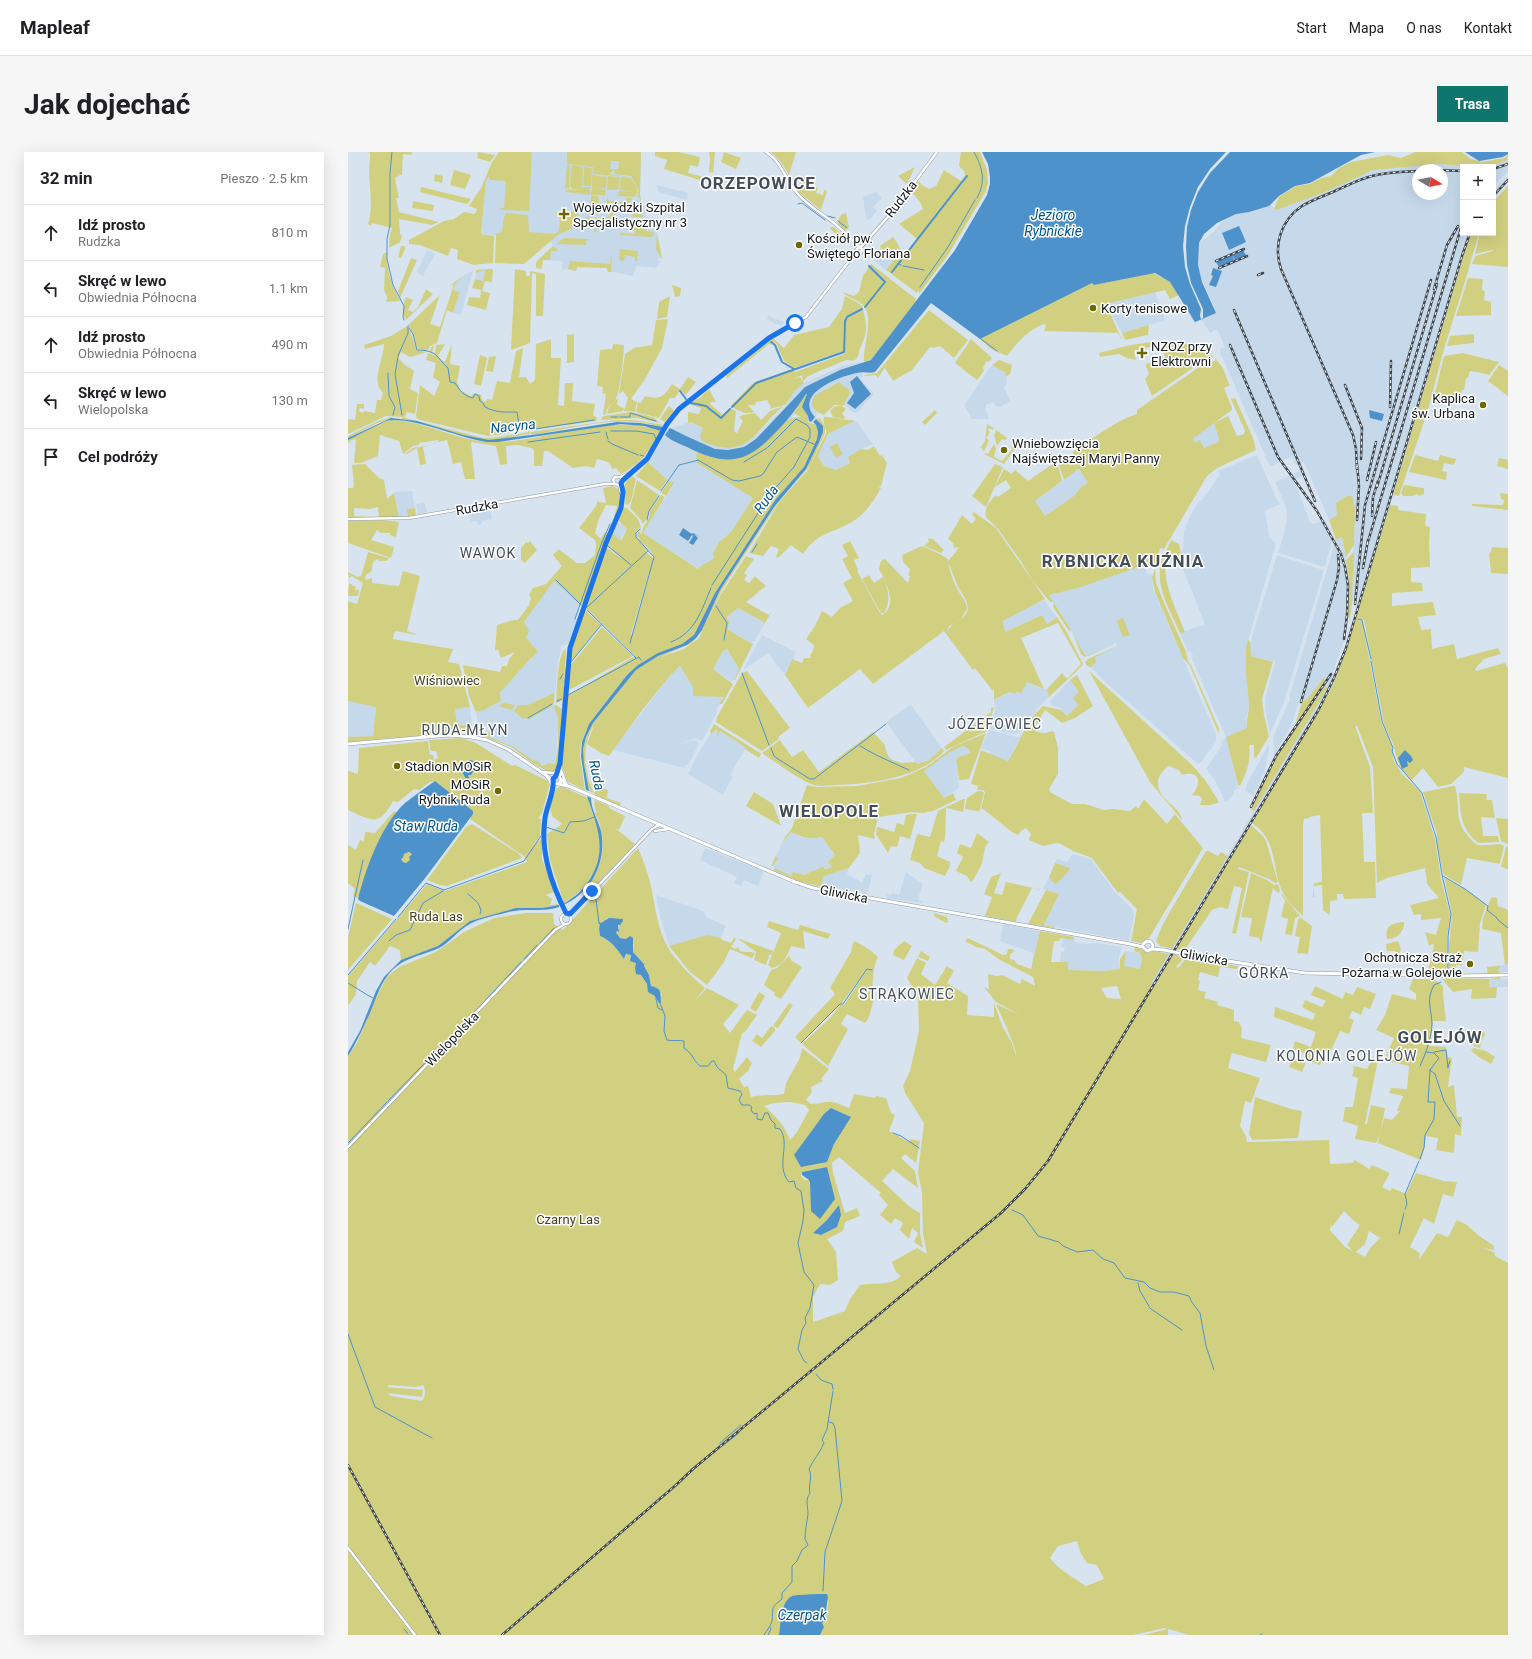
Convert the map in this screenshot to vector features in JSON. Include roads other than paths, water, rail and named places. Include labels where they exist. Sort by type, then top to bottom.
[{"type":"main road","points":[[766,152],[778,163],[798,194],[837,226],[862,253],[853,256]]},
{"type":"main road","name":"Rudzka","points":[[348,519],[411,518],[605,484],[615,484],[621,481],[650,454],[679,409],[769,338],[806,317],[858,249],[894,210],[937,152]]},
{"type":"main road","points":[[858,249],[858,254]]},
{"type":"main road","name":"Rudzka","points":[[605,484],[613,480],[616,476],[621,481]]},
{"type":"main road","points":[[613,480],[615,484]]},
{"type":"main road","points":[[551,794],[560,763],[567,667],[571,643],[606,543],[621,508],[623,498],[621,481]]},
{"type":"main road","name":"Gliwicka","points":[[348,744],[449,735],[484,739],[502,746],[556,780],[571,787]]},
{"type":"main road","points":[[543,772],[550,774],[555,773],[560,763]]},
{"type":"main road","points":[[560,763],[566,785]]},
{"type":"main road","points":[[543,772],[550,781],[552,789]]},
{"type":"main road","points":[[556,780],[552,789],[545,817],[544,842],[547,865],[562,908],[561,920],[565,924],[569,922],[576,909],[650,832],[658,828],[659,824]]},
{"type":"main road","name":"Gliwicka","points":[[556,780],[562,780],[566,785],[593,797],[795,882],[813,888],[1144,946]]},
{"type":"main road","points":[[652,822],[654,830]]},
{"type":"main road","points":[[654,830],[669,829]]},
{"type":"main road","points":[[562,908],[571,918]]},
{"type":"main road","points":[[562,916],[576,909]]},
{"type":"main road","name":"Wielopolska","points":[[348,1147],[555,930],[561,920]]},
{"type":"main road","name":"Wielopolska","points":[[555,930],[565,924]]},
{"type":"main road","points":[[1149,941],[1152,943],[1152,947],[1148,951],[1144,946],[1145,942],[1149,941]]},
{"type":"main road","name":"Gliwicka","points":[[1152,947],[1183,954],[1307,973],[1478,976],[1508,975]]},
{"type":"main road","points":[[348,1548],[415,1635]]},
{"type":"water","name":"Jezioro Rybnickie","points":[[982,152],[1375,152],[1361,155],[1310,183],[1295,186],[1279,196],[1269,206],[1236,214],[1217,223],[1204,234],[1199,243],[1198,265],[1202,282],[1216,313],[1195,322],[1170,282],[1155,273],[1094,285],[1092,283],[980,339],[931,303],[875,372],[859,372],[840,378],[830,382],[814,394],[810,401],[810,409],[815,417],[811,422],[809,421],[808,416],[802,407],[806,394],[792,414],[776,432],[756,450],[746,456],[736,459],[715,458],[702,454],[670,439],[665,435],[670,428],[715,449],[728,450],[744,447],[756,439],[805,387],[840,370],[871,360],[955,250],[987,195],[990,177],[988,164]]},
{"type":"water","points":[[1465,152],[1508,152],[1508,154],[1503,157],[1479,161]]},
{"type":"water","points":[[1239,226],[1246,242],[1229,250],[1222,233]]},
{"type":"water","points":[[1243,250],[1246,255],[1235,260],[1232,255]]},
{"type":"water","points":[[1232,255],[1234,260],[1219,267],[1216,262]]},
{"type":"water","points":[[1213,268],[1222,271],[1216,287],[1209,285],[1213,276],[1211,275]]},
{"type":"water","points":[[857,376],[871,394],[855,409],[847,403],[854,393],[850,382]]},
{"type":"water","points":[[1369,410],[1384,414],[1382,421],[1370,418]]},
{"type":"water","points":[[391,418],[417,421],[463,435],[489,440],[617,422],[640,423],[663,427],[661,431],[644,426],[621,424],[498,442],[487,442],[464,437],[421,424],[396,420],[386,421],[348,440],[348,438]]},
{"type":"water","points":[[816,419],[823,426],[823,432],[806,469],[774,507],[720,590],[702,630],[696,638],[687,645],[658,656],[636,670],[593,723],[586,737],[583,749],[589,791],[586,790],[581,756],[582,742],[589,724],[627,675],[638,665],[658,653],[682,644],[694,635],[715,593],[776,499],[804,467],[817,439],[818,432],[816,425],[813,422]]},
{"type":"water","points":[[683,528],[692,534],[693,533],[703,538],[694,534],[698,538],[693,545],[689,543],[693,536],[692,535],[688,541],[679,535]]},
{"type":"water","points":[[1405,750],[1413,760],[1410,763],[1407,761],[1408,766],[1402,769],[1398,758]]},
{"type":"water","points":[[471,760],[475,762],[476,767],[471,775],[468,775],[469,778],[466,779],[462,772],[469,769],[469,767],[465,764]]},
{"type":"water","name":"Staw Ruda","points":[[435,781],[473,811],[473,814],[426,877],[394,916],[360,901],[358,899],[361,887],[370,861],[389,823],[396,812],[405,803]],"holes":[[[409,852],[412,854],[409,857],[410,860],[406,863],[401,859],[403,858],[404,854]]]},
{"type":"water","points":[[587,796],[591,798],[593,810],[601,831],[602,854],[595,875],[589,884],[582,893],[563,905],[584,887],[590,879],[599,858],[599,838]]},
{"type":"water","points":[[559,905],[559,907],[553,909],[512,911],[479,920],[469,924],[439,948],[405,961],[393,969],[382,984],[362,1030],[348,1056],[348,1052],[360,1031],[376,991],[384,977],[401,960],[438,946],[470,921],[516,908],[542,908]]},
{"type":"water","points":[[609,918],[623,919],[620,925],[618,925],[619,932],[617,931],[616,933],[620,938],[626,939],[630,936],[633,938],[633,952],[644,964],[649,975],[651,986],[659,990],[661,994],[661,1003],[659,1003],[655,996],[648,992],[647,984],[641,975],[636,974],[636,963],[630,961],[631,955],[626,954],[624,959],[611,942],[600,936],[600,925],[598,922],[601,923]]},
{"type":"water","points":[[831,1108],[851,1117],[834,1144],[827,1162],[801,1167],[794,1155],[824,1114]]},
{"type":"water","points":[[827,1167],[835,1199],[820,1219],[811,1211],[810,1183],[809,1180],[802,1175],[802,1172]]},
{"type":"water","points":[[839,1205],[841,1215],[837,1227],[821,1235],[813,1233],[826,1221]]},
{"type":"water","name":"Czerpak","points":[[827,1594],[828,1598],[826,1616],[822,1623],[824,1627],[820,1635],[779,1635],[783,1608],[788,1599],[792,1596]]},
{"type":"waterway","points":[[390,173],[392,152]]},
{"type":"waterway","points":[[974,152],[980,164],[982,175],[982,186],[977,198]]},
{"type":"waterway","points":[[390,174],[390,225],[387,239],[387,259],[393,285],[404,306],[404,320]]},
{"type":"waterway","points":[[963,181],[967,176]]},
{"type":"waterway","points":[[892,272],[962,182]]},
{"type":"waterway","points":[[920,287],[948,247],[975,200]]},
{"type":"waterway","points":[[798,204],[802,203],[825,220]]},
{"type":"waterway","points":[[828,216],[835,218]]},
{"type":"waterway","points":[[838,221],[847,228]]},
{"type":"waterway","points":[[865,307],[885,282],[869,266]]},
{"type":"waterway","points":[[903,266],[924,270]]},
{"type":"waterway","points":[[732,407],[756,383],[844,352],[845,321],[847,317],[862,309]]},
{"type":"waterway","points":[[398,356],[408,333],[408,326]]},
{"type":"waterway","name":"Nacyna","points":[[409,328],[413,334],[417,350],[428,351],[437,356],[448,368],[450,382],[455,383],[467,396],[473,398],[475,394],[479,396],[480,401],[489,409],[501,412],[517,412],[519,424],[528,431]]},
{"type":"waterway","points":[[981,339],[997,351]]},
{"type":"waterway","points":[[771,342],[775,345],[782,362],[794,369]]},
{"type":"waterway","points":[[398,357],[395,374],[402,415]]},
{"type":"waterway","points":[[388,373],[389,396],[395,407],[393,415]]},
{"type":"waterway","points":[[680,391],[686,399]]},
{"type":"waterway","points":[[691,403],[706,406],[721,418],[730,409]]},
{"type":"waterway","points":[[620,417],[630,417],[630,413],[656,421]]},
{"type":"waterway","points":[[611,417],[618,417]]},
{"type":"waterway","points":[[712,585],[771,493],[794,467],[810,437],[810,429],[807,425],[796,419],[767,448],[744,462]]},
{"type":"waterway","name":"Nacyna","points":[[535,429],[594,420]]},
{"type":"waterway","points":[[611,431],[636,431],[654,434],[656,439]]},
{"type":"waterway","points":[[528,442],[600,432]]},
{"type":"waterway","points":[[606,432],[608,439]]},
{"type":"waterway","points":[[661,491],[679,465],[698,460],[732,480],[739,481],[763,474],[777,452],[797,437],[816,445]]},
{"type":"waterway","points":[[608,441],[638,455]]},
{"type":"waterway","points":[[640,455],[644,456]]},
{"type":"waterway","points":[[647,520],[649,511],[659,496]]},
{"type":"waterway","points":[[575,619],[602,542],[610,524]]},
{"type":"waterway","points":[[630,643],[654,557],[636,537],[636,533],[640,529]]},
{"type":"waterway","points":[[603,542],[631,565]]},
{"type":"waterway","points":[[752,552],[757,544]]},
{"type":"waterway","points":[[585,609],[648,551]]},
{"type":"waterway","points":[[556,580],[581,605]]},
{"type":"waterway","points":[[671,642],[679,638],[692,627],[701,613],[711,588]]},
{"type":"waterway","points":[[716,606],[727,623],[724,640]]},
{"type":"waterway","points":[[587,610],[636,658]]},
{"type":"waterway","points":[[1358,619],[1362,620],[1371,659]]},
{"type":"waterway","points":[[571,662],[602,624]]},
{"type":"waterway","points":[[568,695],[639,657],[641,660]]},
{"type":"waterway","points":[[1371,661],[1382,721],[1393,748],[1392,751],[1397,764],[1422,793],[1436,837],[1442,875],[1451,914],[1448,937],[1448,973]]},
{"type":"waterway","points":[[742,673],[769,745]]},
{"type":"waterway","points":[[560,679],[563,674]]},
{"type":"waterway","points":[[557,701],[562,699]]},
{"type":"waterway","points":[[528,718],[552,704]]},
{"type":"waterway","points":[[771,748],[774,756],[778,759],[810,779],[814,779],[886,724]]},
{"type":"waterway","points":[[860,746],[909,770]]},
{"type":"waterway","points":[[546,827],[564,833],[570,822],[584,821],[594,817]]},
{"type":"waterway","points":[[398,917],[426,883],[444,890],[524,861],[541,836]]},
{"type":"waterway","points":[[348,929],[363,860]]},
{"type":"waterway","points":[[1443,876],[1465,889],[1488,906],[1487,910],[1497,918]]},
{"type":"waterway","name":"Ruda","points":[[590,882],[592,889]]},
{"type":"waterway","points":[[389,941],[396,935],[410,930],[423,903],[443,891]]},
{"type":"waterway","points":[[595,892],[599,923]]},
{"type":"waterway","points":[[468,894],[477,902]]},
{"type":"waterway","points":[[478,903],[481,910],[480,914]]},
{"type":"waterway","points":[[348,975],[396,919]]},
{"type":"waterway","points":[[1497,919],[1508,928]]},
{"type":"waterway","points":[[540,943],[554,928]]},
{"type":"waterway","points":[[524,959],[537,945]]},
{"type":"waterway","points":[[468,1019],[521,962]]},
{"type":"waterway","points":[[801,1043],[840,1004],[843,1004],[867,969],[872,970]]},
{"type":"waterway","points":[[1420,1066],[1431,1034],[1432,1023],[1430,995],[1434,985],[1441,982]]},
{"type":"waterway","points":[[348,983],[373,998]]},
{"type":"waterway","points":[[655,994],[658,1008],[662,1010]]},
{"type":"waterway","points":[[660,1003],[665,1016],[664,1031],[667,1040],[684,1041],[684,1048],[700,1066],[708,1066],[712,1061],[714,1061],[717,1067],[726,1075],[728,1088],[740,1091],[742,1094],[739,1100],[742,1105],[749,1105],[752,1107],[751,1110],[754,1114],[757,1113],[757,1119],[762,1120],[765,1113],[768,1113],[771,1120],[775,1124],[775,1128],[780,1129],[783,1135],[783,1169],[789,1182],[794,1181],[796,1188],[801,1191],[804,1210],[798,1243],[804,1272],[814,1285],[810,1308],[805,1318],[806,1323],[802,1330],[798,1349],[804,1361],[807,1363]]},
{"type":"waterway","points":[[388,1101],[451,1036]]},
{"type":"waterway","points":[[1434,1052],[1446,1050],[1448,1068]]},
{"type":"waterway","points":[[1426,1052],[1434,1053],[1439,1058],[1430,1070],[1435,1074],[1444,1101],[1460,1126]]},
{"type":"waterway","points":[[1448,1067],[1450,1061]]},
{"type":"waterway","points":[[1420,1159],[1424,1148],[1425,1135],[1434,1119],[1435,1102],[1428,1102],[1430,1070]]},
{"type":"waterway","points":[[348,1143],[387,1102]]},
{"type":"waterway","points":[[893,1133],[901,1136],[919,1148]]},
{"type":"waterway","points":[[1405,1209],[1407,1204],[1405,1194],[1419,1161]]},
{"type":"waterway","points":[[1012,1210],[1023,1215],[1038,1236],[1059,1242],[1063,1246],[1077,1252],[1093,1250],[1103,1259],[1114,1263],[1125,1278],[1144,1282],[1150,1288],[1160,1292],[1174,1292],[1189,1296],[1191,1300]]},
{"type":"waterway","points":[[1399,1234],[1404,1213]]},
{"type":"waterway","points":[[1138,1283],[1140,1291],[1149,1306]]},
{"type":"waterway","points":[[1191,1301],[1200,1313],[1206,1346],[1214,1370]]},
{"type":"waterway","points":[[1149,1307],[1182,1330]]},
{"type":"waterway","points":[[348,1334],[375,1407],[432,1438]]},
{"type":"waterway","points":[[816,1374],[821,1380],[832,1384],[833,1389]]},
{"type":"waterway","points":[[764,1635],[770,1626],[775,1605],[782,1599],[782,1593],[792,1582],[792,1566],[797,1561],[802,1550],[808,1545],[805,1539],[808,1514],[807,1500],[810,1493],[811,1475],[809,1469],[824,1443],[822,1440],[827,1429],[833,1391]]},
{"type":"waterway","points":[[823,1591],[825,1552],[842,1501],[835,1428],[833,1423],[829,1422]]},
{"type":"waterway","points":[[720,1443],[741,1425]]},
{"type":"waterway","points":[[722,1446],[739,1433]]},
{"type":"waterway","points":[[768,1635],[771,1629],[770,1627]]},
{"type":"waterway","points":[[404,1629],[408,1634]]},
{"type":"railway","points":[[1496,168],[1508,164]]},
{"type":"railway","points":[[1448,170],[1460,171]]},
{"type":"railway","points":[[1357,469],[1356,449],[1353,435],[1281,269],[1278,251],[1279,242],[1284,226],[1289,218],[1302,206],[1367,177],[1389,173],[1412,171]]},
{"type":"railway","points":[[1496,193],[1508,180]]},
{"type":"railway","points":[[1434,289],[1447,245],[1458,226]]},
{"type":"railway","points":[[1367,545],[1460,231]]},
{"type":"railway","points":[[502,1635],[693,1469],[1001,1213],[1025,1189],[1048,1161],[1319,709],[1334,678],[1346,648],[1469,236]]},
{"type":"railway","points":[[1216,261],[1244,249]]},
{"type":"railway","points":[[1219,268],[1247,256]]},
{"type":"railway","points":[[1258,275],[1263,273]]},
{"type":"railway","points":[[1355,604],[1365,505],[1431,280]]},
{"type":"railway","points":[[1377,487],[1437,284]]},
{"type":"railway","points":[[1234,310],[1315,501]]},
{"type":"railway","points":[[1230,345],[1278,457],[1317,511],[1341,554],[1348,585],[1347,615],[1344,639]]},
{"type":"railway","points":[[1390,407],[1391,361]]},
{"type":"railway","points":[[1345,385],[1362,428],[1361,459]]},
{"type":"railway","points":[[1367,480],[1376,442]]},
{"type":"railway","points":[[1357,464],[1359,486],[1357,520]]},
{"type":"railway","points":[[1372,516],[1373,497],[1378,481]]},
{"type":"railway","points":[[1363,568],[1368,540]]},
{"type":"railway","points":[[1301,702],[1337,580],[1339,567],[1338,555]]},
{"type":"railway","points":[[1251,807],[1276,756],[1331,674]]},
{"type":"railway","points":[[348,1465],[440,1635]]},
{"type":"place","name":"Wojewódzki Szpital Specjalistyczny nr 3","points":[[564,214]]},
{"type":"place","name":"Kościół pw. Świętego Floriana","points":[[799,245]]},
{"type":"place","name":"Korty tenisowe","points":[[1093,308]]},
{"type":"place","name":"NZOZ przy Elektrowni","points":[[1142,353]]},
{"type":"place","name":"Kaplica św. Urbana","points":[[1483,405]]},
{"type":"place","name":"Wniebowzięcia Najświętszej Maryi Panny","points":[[1004,450]]},
{"type":"place","name":"Stadion MOSiR","points":[[397,766]]},
{"type":"place","name":"MOSiR Rybnik Ruda","points":[[498,791]]},
{"type":"place","name":"Ochotnicza Straż Pożarna w Golejowie","points":[[1470,964]]},
{"type":"district","name":"ORZEPOWICE","points":[[758,183]]},
{"type":"district","name":"WAWOK","points":[[488,553]]},
{"type":"district","name":"RYBNICKA KUŹNIA","points":[[1123,561]]},
{"type":"district","name":"JÓZEFOWIEC","points":[[995,724]]},
{"type":"district","name":"RUDA-MŁYN","points":[[465,730]]},
{"type":"district","name":"WIELOPOLE","points":[[829,811]]},
{"type":"district","name":"GÓRKA","points":[[1264,973]]},
{"type":"district","name":"STRĄKOWIEC","points":[[907,994]]},
{"type":"district","name":"GOLEJÓW","points":[[1440,1037]]},
{"type":"district","name":"KOLONIA GOLEJÓW","points":[[1347,1056]]},
{"type":"park label","name":"Wiśniowiec","points":[[447,680]]},
{"type":"park label","name":"Ruda Las","points":[[436,916]]},
{"type":"park label","name":"Czarny Las","points":[[568,1219]]}]
